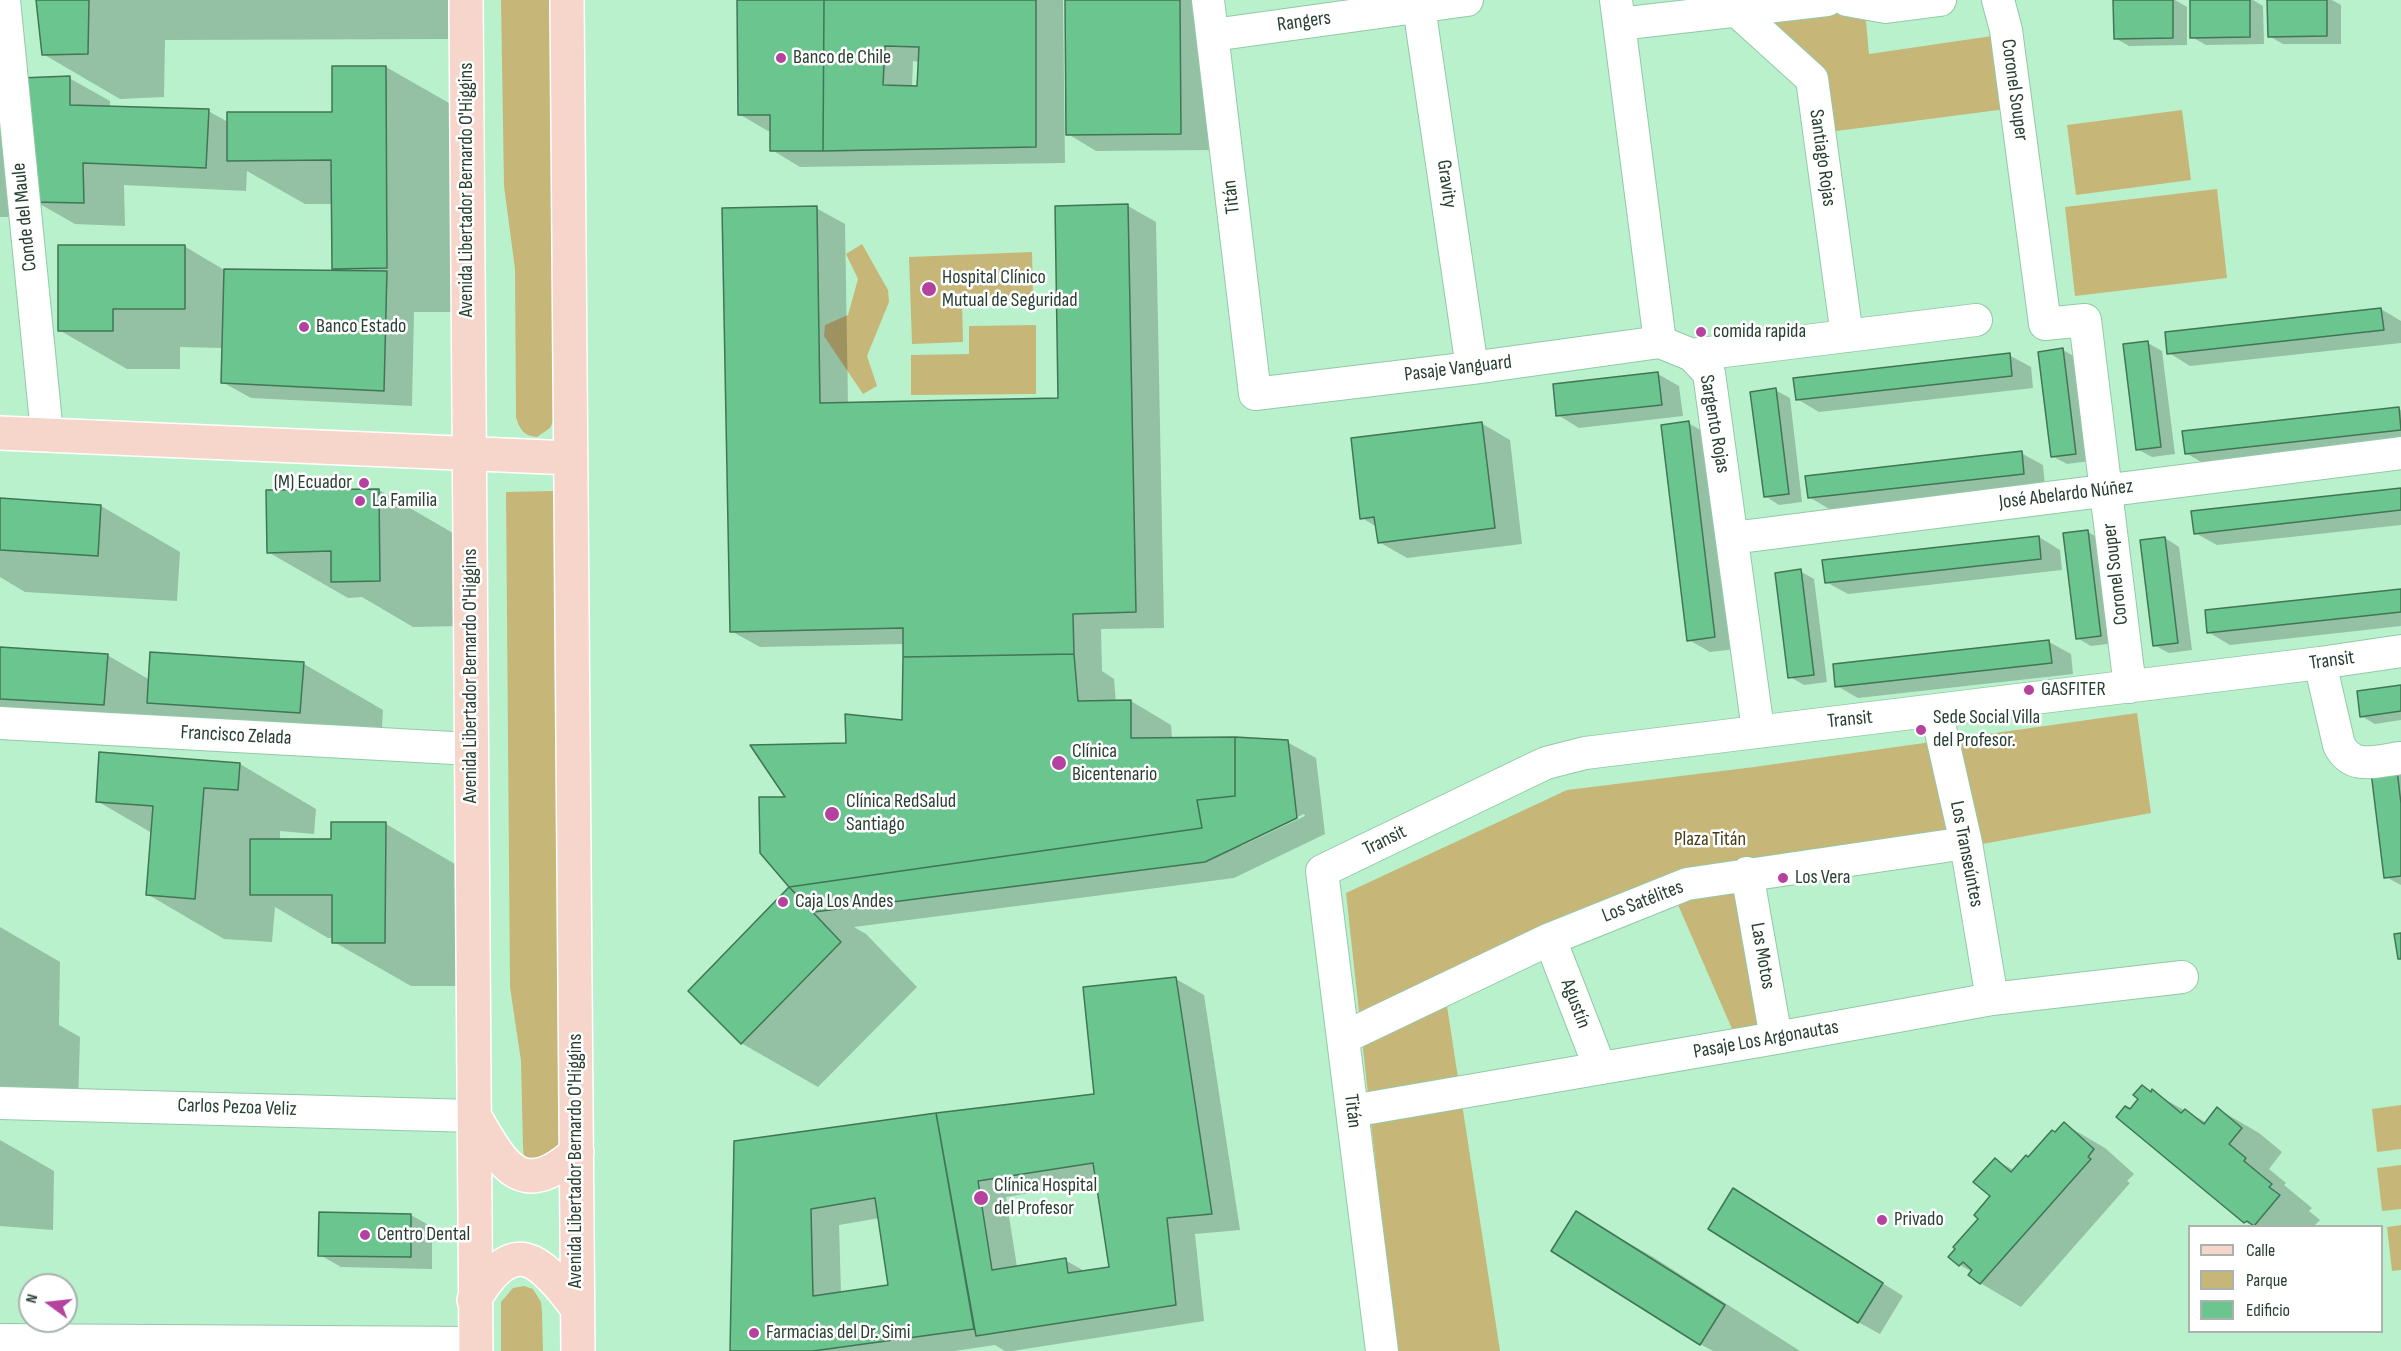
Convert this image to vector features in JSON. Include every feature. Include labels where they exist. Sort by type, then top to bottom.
[{"type":"main road","name":"Avenida Libertador Bernardo O'Higgins","points":[[466,0],[476,1347]]},
{"type":"main road","name":"Avenida Libertador Bernardo O'Higgins","points":[[567,0],[578,1351]]},
{"type":"main road","points":[[0,433],[47,433],[470,455],[571,458]]},
{"type":"main road","points":[[474,1116],[498,1156],[514,1172],[524,1175],[549,1173],[577,1152]]},
{"type":"main road","points":[[474,1300],[495,1271],[515,1261],[528,1260],[550,1274],[577,1308]]},
{"type":"street","name":"Conde del Maule","points":[[4,0],[47,433]]},
{"type":"street","name":"Titán","points":[[1208,0],[1255,393]]},
{"type":"street","name":"Rangers","points":[[1213,35],[1419,3],[1467,0]]},
{"type":"street","points":[[1660,342],[1618,12],[1737,11],[1827,0]]},
{"type":"street","points":[[1847,0],[1886,7],[1940,0]]},
{"type":"street","name":"Coronel Souper","points":[[1998,0],[2006,30],[2045,324],[2085,320],[2130,687]]},
{"type":"street","name":"Gravity","points":[[1419,3],[1472,368]]},
{"type":"street","name":"Santiago Rojas","points":[[1737,11],[1812,79],[1847,336]]},
{"type":"street","points":[[1692,355],[1976,320]]},
{"type":"street","name":"Pasaje Vanguard","points":[[1255,393],[1472,368],[1660,342]]},
{"type":"street","name":"Sargento Rojas","points":[[1660,342],[1692,355],[1709,373],[1758,730]]},
{"type":"street","name":"José Abelardo Núñez","points":[[1732,538],[2401,453]]},
{"type":"street","name":"Transit","points":[[1322,871],[1546,763],[1585,753],[1758,730],[2130,687],[2401,651]]},
{"type":"street","points":[[2320,663],[2339,745],[2345,757],[2356,763],[2401,758]]},
{"type":"street","name":"Los Transeúntes","points":[[1936,710],[1966,843],[1992,999]]},
{"type":"street","name":"Francisco Zelada","points":[[0,723],[471,749]]},
{"type":"street","name":"Los Satélites","points":[[1343,1038],[1550,939],[1687,884],[1747,873],[1966,843]]},
{"type":"street","name":"Titán","points":[[1322,871],[1382,1351]]},
{"type":"street","name":"Las Motos","points":[[1747,873],[1776,1038]]},
{"type":"street","name":"Agustín","points":[[1550,939],[1600,1068]]},
{"type":"street","name":"Pasaje Los Argonautas","points":[[1352,1111],[1992,999],[2182,977]]},
{"type":"street","name":"Carlos Pezoa Veliz","points":[[0,1103],[474,1116]]},
{"type":"street","points":[[0,1340],[476,1347]]},
{"type":"green space","points":[[501,0],[554,0],[556,415],[550,428],[537,437],[523,431],[516,417],[515,269],[504,186]]},
{"type":"green space","points":[[1865,11],[1869,54],[1992,36],[2006,109],[1829,132],[1821,66],[1772,20]]},
{"type":"green space","points":[[2182,110],[2191,180],[2076,195],[2067,125]]},
{"type":"green space","points":[[2217,189],[2227,278],[2075,296],[2065,207]]},
{"type":"green space","points":[[862,244],[888,290],[889,302],[867,356],[877,386],[863,394],[824,336],[825,325],[848,315],[858,279],[846,254]]},
{"type":"green space","points":[[1032,252],[1033,300],[962,302],[963,342],[912,344],[909,257]]},
{"type":"green space","points":[[1036,325],[1036,394],[911,395],[911,355],[969,354],[969,326]]},
{"type":"green space","points":[[554,491],[559,500],[563,1152],[531,1164],[524,1157],[521,1061],[510,987],[506,492]]},
{"type":"green space","name":"Plaza Titán","points":[[2137,713],[2151,813],[1759,885],[1786,1029],[1736,1038],[1675,898],[1443,980],[1500,1351],[1396,1351],[1346,893],[1567,790],[1754,767]]},
{"type":"green space","points":[[2401,1105],[2401,1149],[2377,1152],[2372,1109]]},
{"type":"green space","points":[[2401,1165],[2401,1209],[2382,1211],[2377,1168]]},
{"type":"green space","points":[[2401,1225],[2401,1270],[2392,1271],[2387,1227]]},
{"type":"green space","points":[[524,1286],[533,1289],[541,1302],[543,1351],[501,1351],[501,1302],[513,1288]]},
{"type":"building","points":[[36,0],[89,0],[88,54],[42,55]]},
{"type":"building","name":"Banco de Chile","points":[[737,0],[824,0],[823,151],[770,151],[770,115],[738,115]]},
{"type":"building","points":[[824,0],[1036,0],[1036,147],[823,151]],"holes":[[[885,46],[919,47],[917,86],[883,85]]]},
{"type":"building","points":[[1065,0],[1180,0],[1181,134],[1066,135]]},
{"type":"building","points":[[2113,0],[2173,0],[2173,38],[2114,39]]},
{"type":"building","points":[[2190,0],[2250,0],[2250,37],[2190,38]]},
{"type":"building","points":[[2267,0],[2327,0],[2327,36],[2268,37]]},
{"type":"building","points":[[332,66],[386,66],[387,268],[332,269],[331,160],[227,161],[227,112],[332,112]]},
{"type":"building","points":[[70,76],[70,105],[209,109],[206,168],[83,163],[84,203],[33,202],[20,78]]},
{"type":"building","points":[[1128,204],[1136,612],[1073,614],[1074,654],[903,657],[903,628],[730,632],[722,208],[817,206],[820,403],[1058,398],[1055,206]]},
{"type":"building","points":[[58,245],[185,245],[185,309],[113,309],[113,331],[58,331]]},
{"type":"building","name":"Banco Estado","points":[[224,269],[387,271],[384,391],[221,383]]},
{"type":"building","points":[[2381,308],[2384,330],[2167,354],[2165,332]]},
{"type":"building","points":[[2148,341],[2161,447],[2136,450],[2123,344]]},
{"type":"building","points":[[2063,348],[2076,454],[2051,457],[2038,352]]},
{"type":"building","points":[[2010,353],[2012,376],[1796,400],[1793,378]]},
{"type":"building","points":[[1658,372],[1662,405],[1556,416],[1553,384]]},
{"type":"building","points":[[1776,388],[1789,494],[1764,497],[1750,392]]},
{"type":"building","points":[[2399,407],[2401,430],[2185,454],[2182,431]]},
{"type":"building","points":[[1689,421],[1715,637],[1687,641],[1661,425]]},
{"type":"building","points":[[1482,422],[1495,528],[1378,543],[1374,517],[1360,519],[1351,438]]},
{"type":"building","points":[[2022,451],[2024,474],[1808,498],[1805,476]]},
{"type":"building","points":[[2401,488],[2401,510],[2194,534],[2191,511]]},
{"type":"building","points":[[379,489],[380,581],[331,582],[331,551],[267,553],[266,490]]},
{"type":"building","points":[[0,498],[101,505],[98,556],[0,550]]},
{"type":"building","points":[[2088,530],[2101,636],[2076,639],[2063,533]]},
{"type":"building","points":[[2039,536],[2041,559],[1825,583],[1822,560]]},
{"type":"building","points":[[2165,537],[2178,643],[2153,646],[2140,540]]},
{"type":"building","points":[[1801,569],[1814,675],[1788,678],[1775,573]]},
{"type":"building","points":[[2401,589],[2401,612],[2207,633],[2205,610]]},
{"type":"building","points":[[2049,640],[2052,663],[1835,687],[1833,664]]},
{"type":"building","points":[[0,647],[108,654],[104,705],[0,699]]},
{"type":"building","points":[[150,652],[304,662],[300,713],[147,703]]},
{"type":"building","points":[[1074,654],[1078,701],[1131,700],[1131,738],[1235,737],[1235,796],[1197,800],[1202,828],[789,887],[760,853],[759,797],[785,797],[750,745],[846,743],[845,714],[902,720],[903,657]]},
{"type":"building","points":[[2401,685],[2401,711],[2360,717],[2357,691]]},
{"type":"building","points":[[1235,737],[1288,740],[1297,818],[1205,862],[814,912],[789,887],[1202,828],[1197,800],[1235,796]]},
{"type":"building","points":[[99,752],[240,763],[238,790],[204,788],[195,899],[146,895],[153,806],[96,802]]},
{"type":"building","points":[[2397,769],[2401,804],[2401,876],[2384,878],[2371,772]]},
{"type":"building","points":[[331,822],[386,822],[385,943],[332,943],[332,895],[250,895],[250,839],[331,839]]},
{"type":"building","points":[[789,887],[841,942],[741,1044],[688,991]]},
{"type":"building","points":[[2401,933],[2401,959],[2398,959],[2394,934]]},
{"type":"building","points":[[1176,977],[1212,1214],[1167,1218],[1176,1305],[976,1336],[936,1113],[1094,1094],[1083,987]],"holes":[[[1093,1163],[1109,1267],[1068,1273],[1066,1258],[992,1270],[978,1181]]]},
{"type":"building","points":[[2142,1085],[2151,1092],[2152,1089],[2181,1113],[2185,1109],[2204,1124],[2217,1107],[2242,1128],[2229,1144],[2246,1158],[2244,1161],[2272,1184],[2269,1187],[2280,1195],[2255,1225],[2247,1221],[2244,1223],[2116,1117],[2125,1106],[2130,1109],[2138,1099],[2133,1095]]},
{"type":"building","points":[[936,1113],[974,1329],[813,1351],[730,1351],[734,1141]],"holes":[[[875,1198],[888,1285],[813,1296],[811,1209]]]},
{"type":"building","points":[[2064,1122],[2094,1149],[2088,1157],[2091,1159],[1980,1284],[1968,1275],[1972,1270],[1963,1262],[1959,1266],[1948,1257],[1955,1249],[1953,1247],[1978,1219],[1974,1215],[1990,1196],[1973,1182],[1995,1158],[2011,1172],[2052,1130],[2055,1132]]},
{"type":"building","points":[[1733,1188],[1883,1283],[1858,1323],[1708,1229]]},
{"type":"building","points":[[1576,1211],[1725,1305],[1700,1345],[1551,1251]]},
{"type":"building","name":"Centro Dental","points":[[319,1212],[411,1214],[411,1257],[318,1256]]},
{"type":"place","name":"Banco de Chile","points":[[781,58]]},
{"type":"place","name":"Hospital Clínico Mutual de Seguridad","points":[[929,289]]},
{"type":"place","name":"Banco Estado","points":[[304,327]]},
{"type":"place","name":"comida rapida","points":[[1701,332]]},
{"type":"place","name":"(M) Ecuador","points":[[364,483]]},
{"type":"place","name":"La Familia","points":[[360,501]]},
{"type":"place","name":"GASFITER","points":[[2029,690]]},
{"type":"place","name":"Sede Social Villa del Profesor.","points":[[1921,730]]},
{"type":"place","name":"Clínica Bicentenario","points":[[1059,763]]},
{"type":"place","name":"Clínica RedSalud Santiago","points":[[832,814]]},
{"type":"place","name":"Los Vera","points":[[1783,878]]},
{"type":"place","name":"Caja Los Andes","points":[[783,902]]},
{"type":"place","name":"Clínica Hospital del Profesor","points":[[981,1198]]},
{"type":"place","name":"Privado","points":[[1882,1220]]},
{"type":"place","name":"Centro Dental","points":[[365,1235]]},
{"type":"place","name":"Farmacias del Dr. Simi","points":[[754,1333]]}]
